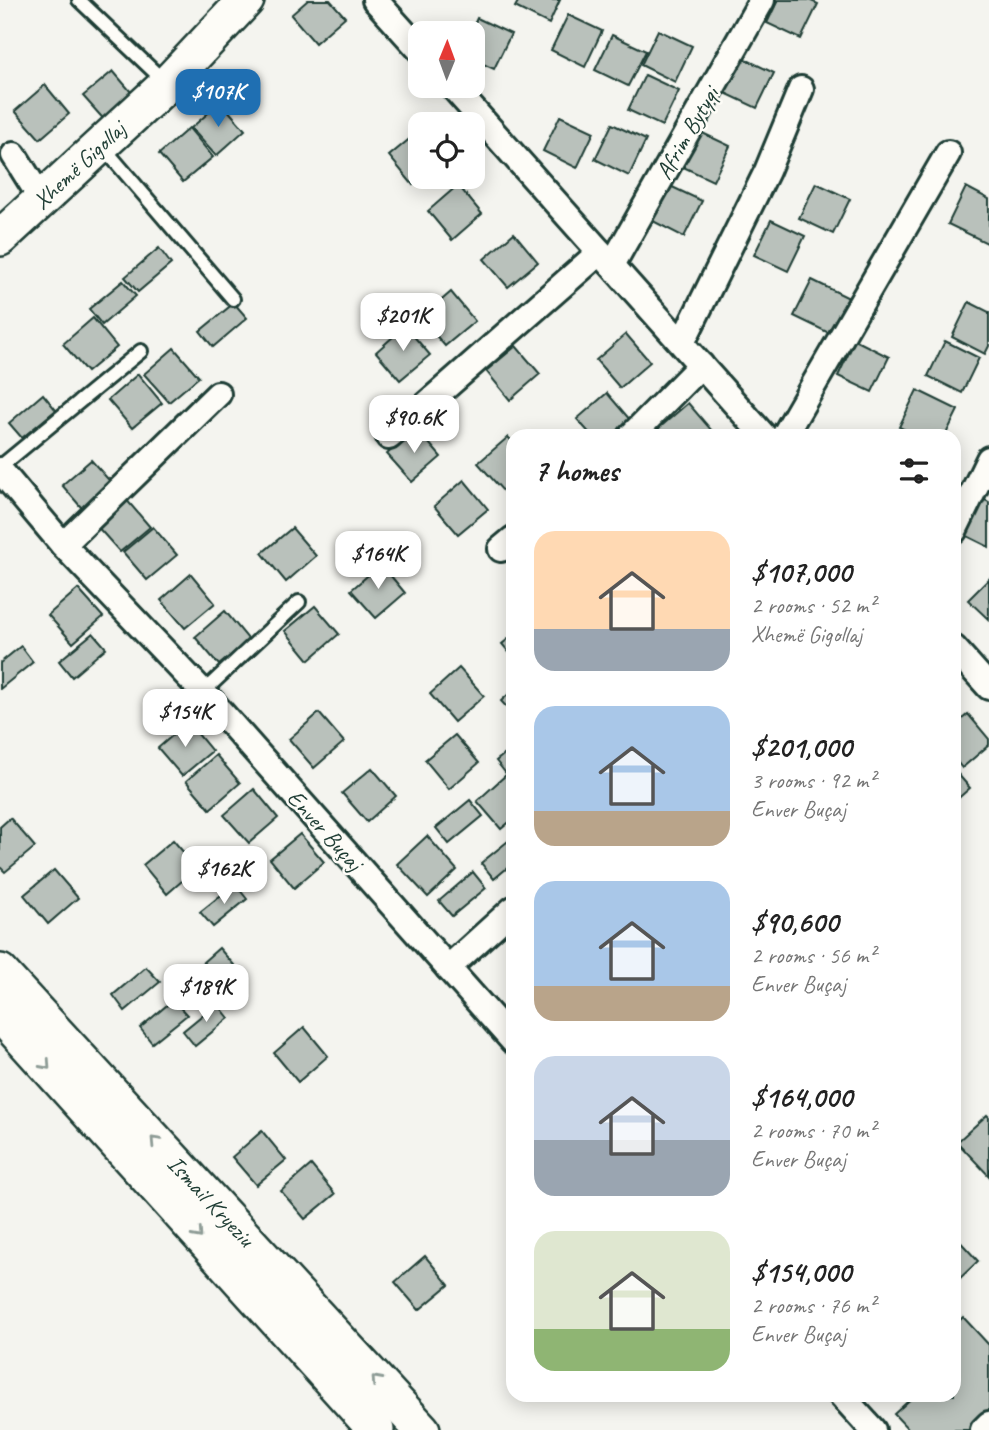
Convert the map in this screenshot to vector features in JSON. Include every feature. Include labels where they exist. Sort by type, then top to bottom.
[{"type":"main road","name":"Xhemë Gigollaj","points":[[0,238],[167,84],[246,0]]},
{"type":"main road","name":"Ismail Kryeziu","points":[[0,972],[422,1430]]},
{"type":"main road","name":"Ismail Kryeziu","points":[[0,1014],[376,1430]]},
{"type":"street","points":[[375,0],[408,37]]},
{"type":"street","name":"Afrim Bytyqi","points":[[389,437],[606,259],[762,0]]},
{"type":"street","points":[[682,344],[767,171],[801,89]]},
{"type":"street","points":[[463,98],[758,429]]},
{"type":"street","points":[[788,429],[948,153]]},
{"type":"street","points":[[14,155],[42,200]]},
{"type":"street","points":[[639,429],[701,365]]},
{"type":"street","points":[[63,545],[218,394]]},
{"type":"street","points":[[961,517],[989,459]]},
{"type":"street","name":"Enver Buçaj","points":[[0,468],[63,545],[203,692],[506,1033]]},
{"type":"street","points":[[961,656],[989,687]]},
{"type":"street","points":[[448,968],[506,915]]},
{"type":"street","points":[[847,1402],[873,1430]]},
{"type":"street","points":[[983,1430],[989,1424]]},
{"type":"lane","points":[[79,0],[167,84]]},
{"type":"lane","points":[[100,144],[233,299]]},
{"type":"lane","name":"Enver Buçaj","points":[[0,468],[141,351]]},
{"type":"lane","points":[[203,692],[299,602]]},
{"type":"building","points":[[308,0],[330,0],[345,17],[315,43],[291,15]]},
{"type":"building","points":[[519,0],[560,0],[549,24],[515,7]]},
{"type":"building","points":[[778,0],[809,0],[818,4],[801,39],[767,23]]},
{"type":"building","points":[[568,15],[602,31],[585,67],[551,50]]},
{"type":"building","points":[[485,22],[511,34],[494,69],[485,65]]},
{"type":"building","points":[[658,30],[692,46],[675,82],[641,65]]},
{"type":"building","points":[[612,35],[646,51],[628,86],[595,70]]},
{"type":"building","points":[[741,57],[774,73],[757,108],[723,92]]},
{"type":"building","points":[[113,71],[137,99],[108,124],[83,96]]},
{"type":"building","points":[[645,75],[679,91],[662,126],[628,110]]},
{"type":"building","points":[[45,85],[69,114],[40,139],[15,111]]},
{"type":"building","points":[[221,102],[245,130],[216,156],[191,128]]},
{"type":"building","points":[[560,116],[594,132],[577,168],[543,151]]},
{"type":"building","points":[[612,124],[646,140],[629,176],[595,159]]},
{"type":"building","points":[[189,128],[213,157],[183,182],[159,154]]},
{"type":"building","points":[[696,130],[730,146],[713,181],[679,165]]},
{"type":"building","points":[[408,140],[408,179],[389,156]]},
{"type":"building","points":[[816,183],[850,199],[833,234],[799,218]]},
{"type":"building","points":[[668,185],[702,201],[684,237],[651,220]]},
{"type":"building","points":[[966,187],[989,199],[989,244],[948,224]]},
{"type":"building","points":[[453,189],[461,189],[482,214],[452,240],[428,211]]},
{"type":"building","points":[[771,220],[805,236],[788,271],[754,255]]},
{"type":"building","points":[[514,233],[538,262],[508,287],[484,259]]},
{"type":"building","points":[[159,248],[171,264],[138,292],[125,277]]},
{"type":"building","points":[[812,280],[853,300],[835,336],[794,316]]},
{"type":"building","points":[[123,281],[136,296],[102,325],[89,309]]},
{"type":"building","points":[[451,292],[475,321],[445,346],[421,318]]},
{"type":"building","points":[[969,302],[989,312],[989,346],[985,354],[952,337]]},
{"type":"building","points":[[234,303],[247,318],[213,347],[200,331]]},
{"type":"building","points":[[93,318],[117,347],[87,372],[63,344]]},
{"type":"building","points":[[405,326],[430,355],[400,380],[376,352]]},
{"type":"building","points":[[626,334],[650,362],[620,388],[596,360]]},
{"type":"building","points":[[855,340],[889,357],[872,392],[838,376]]},
{"type":"building","points":[[945,341],[979,358],[962,393],[928,376]]},
{"type":"building","points":[[516,346],[540,374],[510,400],[486,371]]},
{"type":"building","points":[[174,348],[199,377],[169,402],[144,374]]},
{"type":"building","points":[[138,374],[162,403],[132,428],[108,400]]},
{"type":"building","points":[[917,390],[958,410],[948,429],[899,427]]},
{"type":"building","points":[[607,393],[631,421],[622,429],[586,429],[577,419]]},
{"type":"building","points":[[43,394],[56,410],[22,438],[9,423]]},
{"type":"building","points":[[688,403],[710,429],[658,429]]},
{"type":"building","points":[[417,429],[441,457],[412,482],[387,454]]},
{"type":"building","points":[[506,439],[506,489],[503,491],[478,463]]},
{"type":"building","points":[[91,460],[116,488],[86,513],[62,485]]},
{"type":"building","points":[[464,480],[488,509],[458,534],[434,506]]},
{"type":"building","points":[[125,498],[150,527],[120,552],[95,524]]},
{"type":"building","points":[[983,499],[989,502],[989,547],[965,535]]},
{"type":"building","points":[[153,527],[177,555],[147,580],[123,552]]},
{"type":"building","points":[[292,528],[316,556],[286,582],[262,553]]},
{"type":"building","points":[[381,564],[405,593],[376,618],[351,590]]},
{"type":"building","points":[[191,574],[215,603],[185,628],[161,600]]},
{"type":"building","points":[[989,579],[989,620],[968,600]]},
{"type":"building","points":[[78,589],[103,617],[73,643],[48,615]]},
{"type":"building","points":[[315,606],[339,634],[309,660],[285,631]]},
{"type":"building","points":[[225,611],[249,640],[219,665],[195,637]]},
{"type":"building","points":[[93,633],[106,648],[72,677],[59,661]]},
{"type":"building","points":[[21,646],[33,662],[0,689],[0,663]]},
{"type":"building","points":[[459,668],[484,696],[454,722],[430,694]]},
{"type":"building","points":[[319,713],[344,742],[314,768],[289,739]]},
{"type":"building","points":[[968,714],[989,739],[989,745],[962,768],[961,767],[961,720]]},
{"type":"building","points":[[188,722],[212,751],[182,776],[158,748]]},
{"type":"building","points":[[455,735],[479,763],[449,789],[425,760]]},
{"type":"building","points":[[506,753],[506,774],[496,761]]},
{"type":"building","points":[[216,755],[240,783],[210,809],[186,781]]},
{"type":"building","points":[[372,768],[396,796],[367,822],[342,793]]},
{"type":"building","points":[[506,775],[506,825],[501,829],[477,801]]},
{"type":"building","points":[[961,778],[970,788],[961,796]]},
{"type":"building","points":[[254,789],[278,818],[249,843],[224,815]]},
{"type":"building","points":[[470,800],[483,816],[449,844],[436,828]]},
{"type":"building","points":[[10,818],[35,847],[5,872],[0,867],[0,827]]},
{"type":"building","points":[[300,834],[324,862],[294,888],[270,859]]},
{"type":"building","points":[[427,836],[457,870],[428,897],[397,864]]},
{"type":"building","points":[[173,840],[197,868],[167,894],[143,865]]},
{"type":"building","points":[[506,843],[506,869],[494,879],[481,863]]},
{"type":"building","points":[[54,870],[78,898],[48,924],[24,895]]},
{"type":"building","points":[[473,872],[486,888],[452,916],[439,901]]},
{"type":"building","points":[[235,884],[247,899],[213,927],[200,912]]},
{"type":"building","points":[[219,948],[248,981],[233,994],[203,962]]},
{"type":"building","points":[[146,967],[160,982],[125,1011],[113,995]]},
{"type":"building","points":[[173,1000],[187,1015],[152,1043],[140,1028]]},
{"type":"building","points":[[217,1003],[229,1018],[195,1046],[183,1031]]},
{"type":"building","points":[[304,1027],[328,1056],[298,1082],[274,1053]]},
{"type":"building","points":[[987,1115],[989,1117],[989,1176],[961,1146],[961,1138]]},
{"type":"building","points":[[262,1131],[286,1160],[256,1185],[232,1157]]},
{"type":"building","points":[[311,1165],[335,1194],[305,1219],[281,1191]]},
{"type":"building","points":[[961,1243],[978,1261],[961,1277]]},
{"type":"building","points":[[425,1256],[449,1285],[419,1310],[395,1282]]},
{"type":"building","points":[[963,1317],[989,1345],[989,1419],[977,1430],[909,1430],[894,1414],[907,1402],[961,1402]]}]
